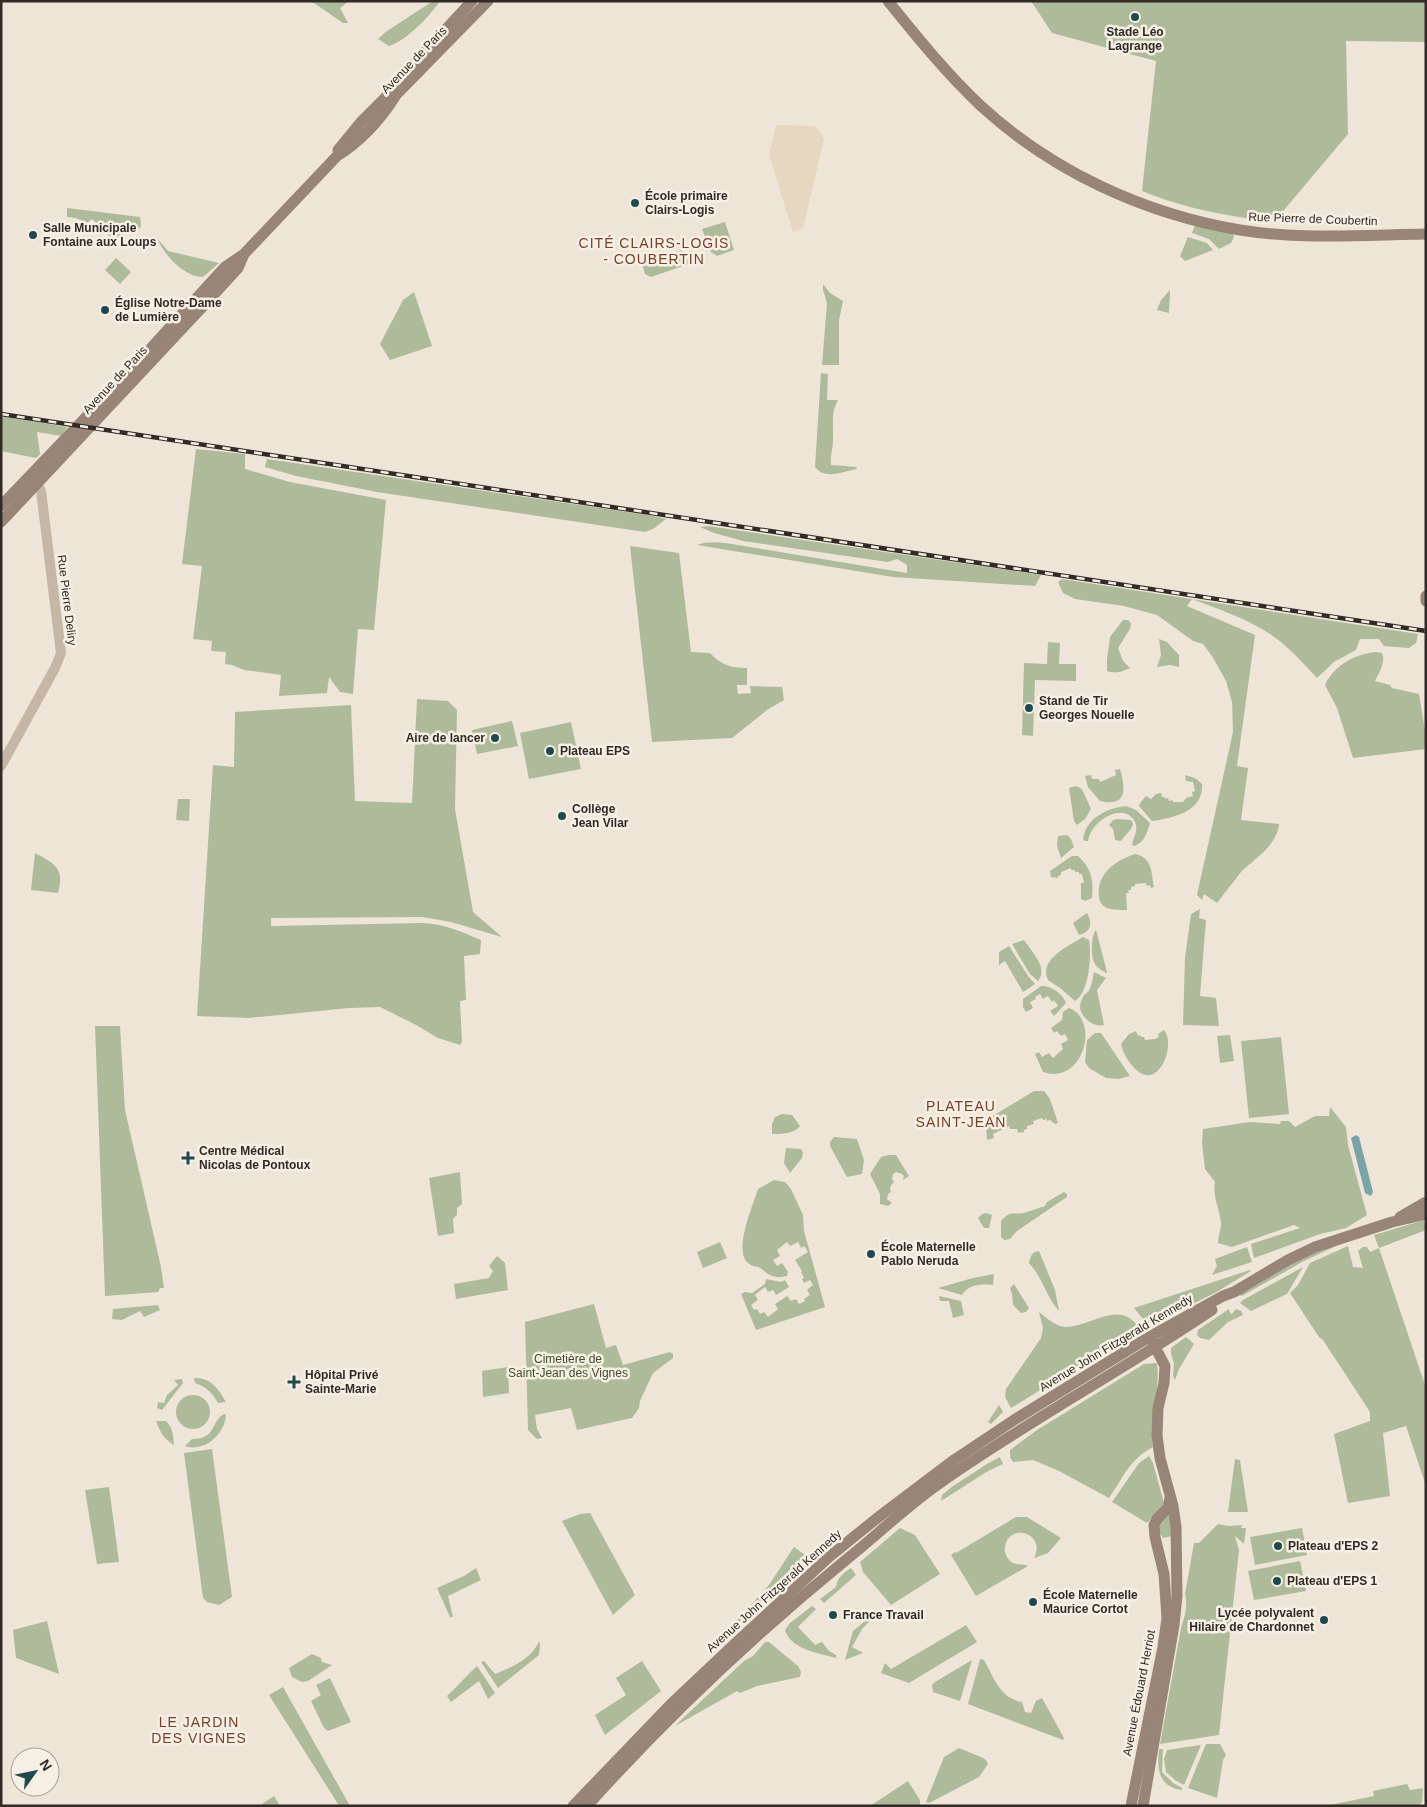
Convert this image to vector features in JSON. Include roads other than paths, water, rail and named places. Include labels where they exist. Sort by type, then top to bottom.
[{"type":"main road","name":"Avenue de Paris","points":[[337,156],[340,147],[361,122],[394,89],[414,64],[472,1]]},
{"type":"main road","name":"Avenue de Paris","points":[[1,506],[100,404],[225,267],[244,254],[337,156],[369,130],[396,95],[488,1]]},
{"type":"main road","name":"Rue Pierre de Coubertin","points":[[888,1],[959,83],[1011,131],[1053,160],[1095,184],[1121,196],[1175,215],[1254,232],[1338,236],[1426,234]]},
{"type":"main road","name":"Avenue de Paris","points":[[1,522],[208,302],[238,268],[244,254]]},
{"type":"main road","points":[[1426,596],[1426,601]]},
{"type":"main road","name":"Avenue John Fitzgerald Kennedy","points":[[1392,1222],[1426,1202]]},
{"type":"main road","name":"Avenue John Fitzgerald Kennedy","points":[[573,1806],[671,1704],[744,1634],[835,1552],[954,1460],[1014,1420],[1150,1337],[1304,1252],[1392,1222],[1426,1214]]},
{"type":"main road","name":"Avenue John Fitzgerald Kennedy","points":[[587,1806],[670,1717],[764,1629],[938,1484],[973,1460],[1156,1347],[1226,1300],[1234,1292]]},
{"type":"main road","name":"Avenue Édouard Herriot","points":[[1143,1806],[1174,1625],[1177,1596],[1175,1515],[1160,1458],[1157,1435],[1158,1408],[1165,1375],[1163,1359],[1150,1337]]},
{"type":"main road","points":[[1014,1420],[1021,1430]]},
{"type":"main road","points":[[1170,1496],[1168,1508],[1157,1519],[1154,1526],[1163,1549],[1169,1553],[1177,1552]]},
{"type":"main road","points":[[863,1545],[877,1530],[879,1526],[876,1519]]},
{"type":"main road","name":"Avenue Édouard Herriot","points":[[1131,1806],[1163,1647],[1166,1618],[1164,1574],[1154,1526]]},
{"type":"main road","points":[[835,1552],[840,1557],[848,1558]]},
{"type":"street","name":"Rue Pierre Deliry","points":[[1,766],[55,668],[61,653],[40,491],[37,484]]},
{"type":"water","points":[[1356,1135],[1359,1137],[1373,1192],[1371,1196],[1365,1193],[1351,1138]]},
{"type":"railway","points":[[1,414],[1426,631]]},
{"type":"place","name":"Stade Léo Lagrange","points":[[1135,17]]},
{"type":"place","name":"École primaire Clairs-Logis","points":[[635,203]]},
{"type":"place","name":"Salle Municipale Fontaine aux Loups","points":[[33,235]]},
{"type":"place","name":"Église Notre-Dame de Lumière","points":[[105,310]]},
{"type":"place","name":"Stand de Tir Georges Nouelle","points":[[1029,708]]},
{"type":"place","name":"Aire de lancer","points":[[495,738]]},
{"type":"place","name":"Plateau EPS","points":[[550,751]]},
{"type":"place","name":"Collège Jean Vilar","points":[[562,816]]},
{"type":"place","name":"Centre Médical Nicolas de Pontoux","points":[[188,1158]]},
{"type":"place","name":"École Maternelle Pablo Neruda","points":[[871,1254]]},
{"type":"place","name":"Hôpital Privé Sainte-Marie","points":[[294,1382]]},
{"type":"place","name":"Plateau d'EPS 2","points":[[1278,1546]]},
{"type":"place","name":"Plateau d'EPS 1","points":[[1277,1581]]},
{"type":"place","name":"École Maternelle Maurice Cortot","points":[[1033,1602]]},
{"type":"place","name":"France Travail","points":[[833,1615]]},
{"type":"place","name":"Lycée polyvalent Hilaire de Chardonnet","points":[[1324,1620]]},
{"type":"district","name":"CITÉ CLAIRS-LOGIS - COUBERTIN","points":[[654,252]]},
{"type":"district","name":"PLATEAU SAINT-JEAN","points":[[961,1114]]},
{"type":"district","name":"LE JARDIN DES VIGNES","points":[[199,1730]]},
{"type":"park label","name":"Cimetière de Saint-Jean des Vignes","points":[[568,1366]]}]
